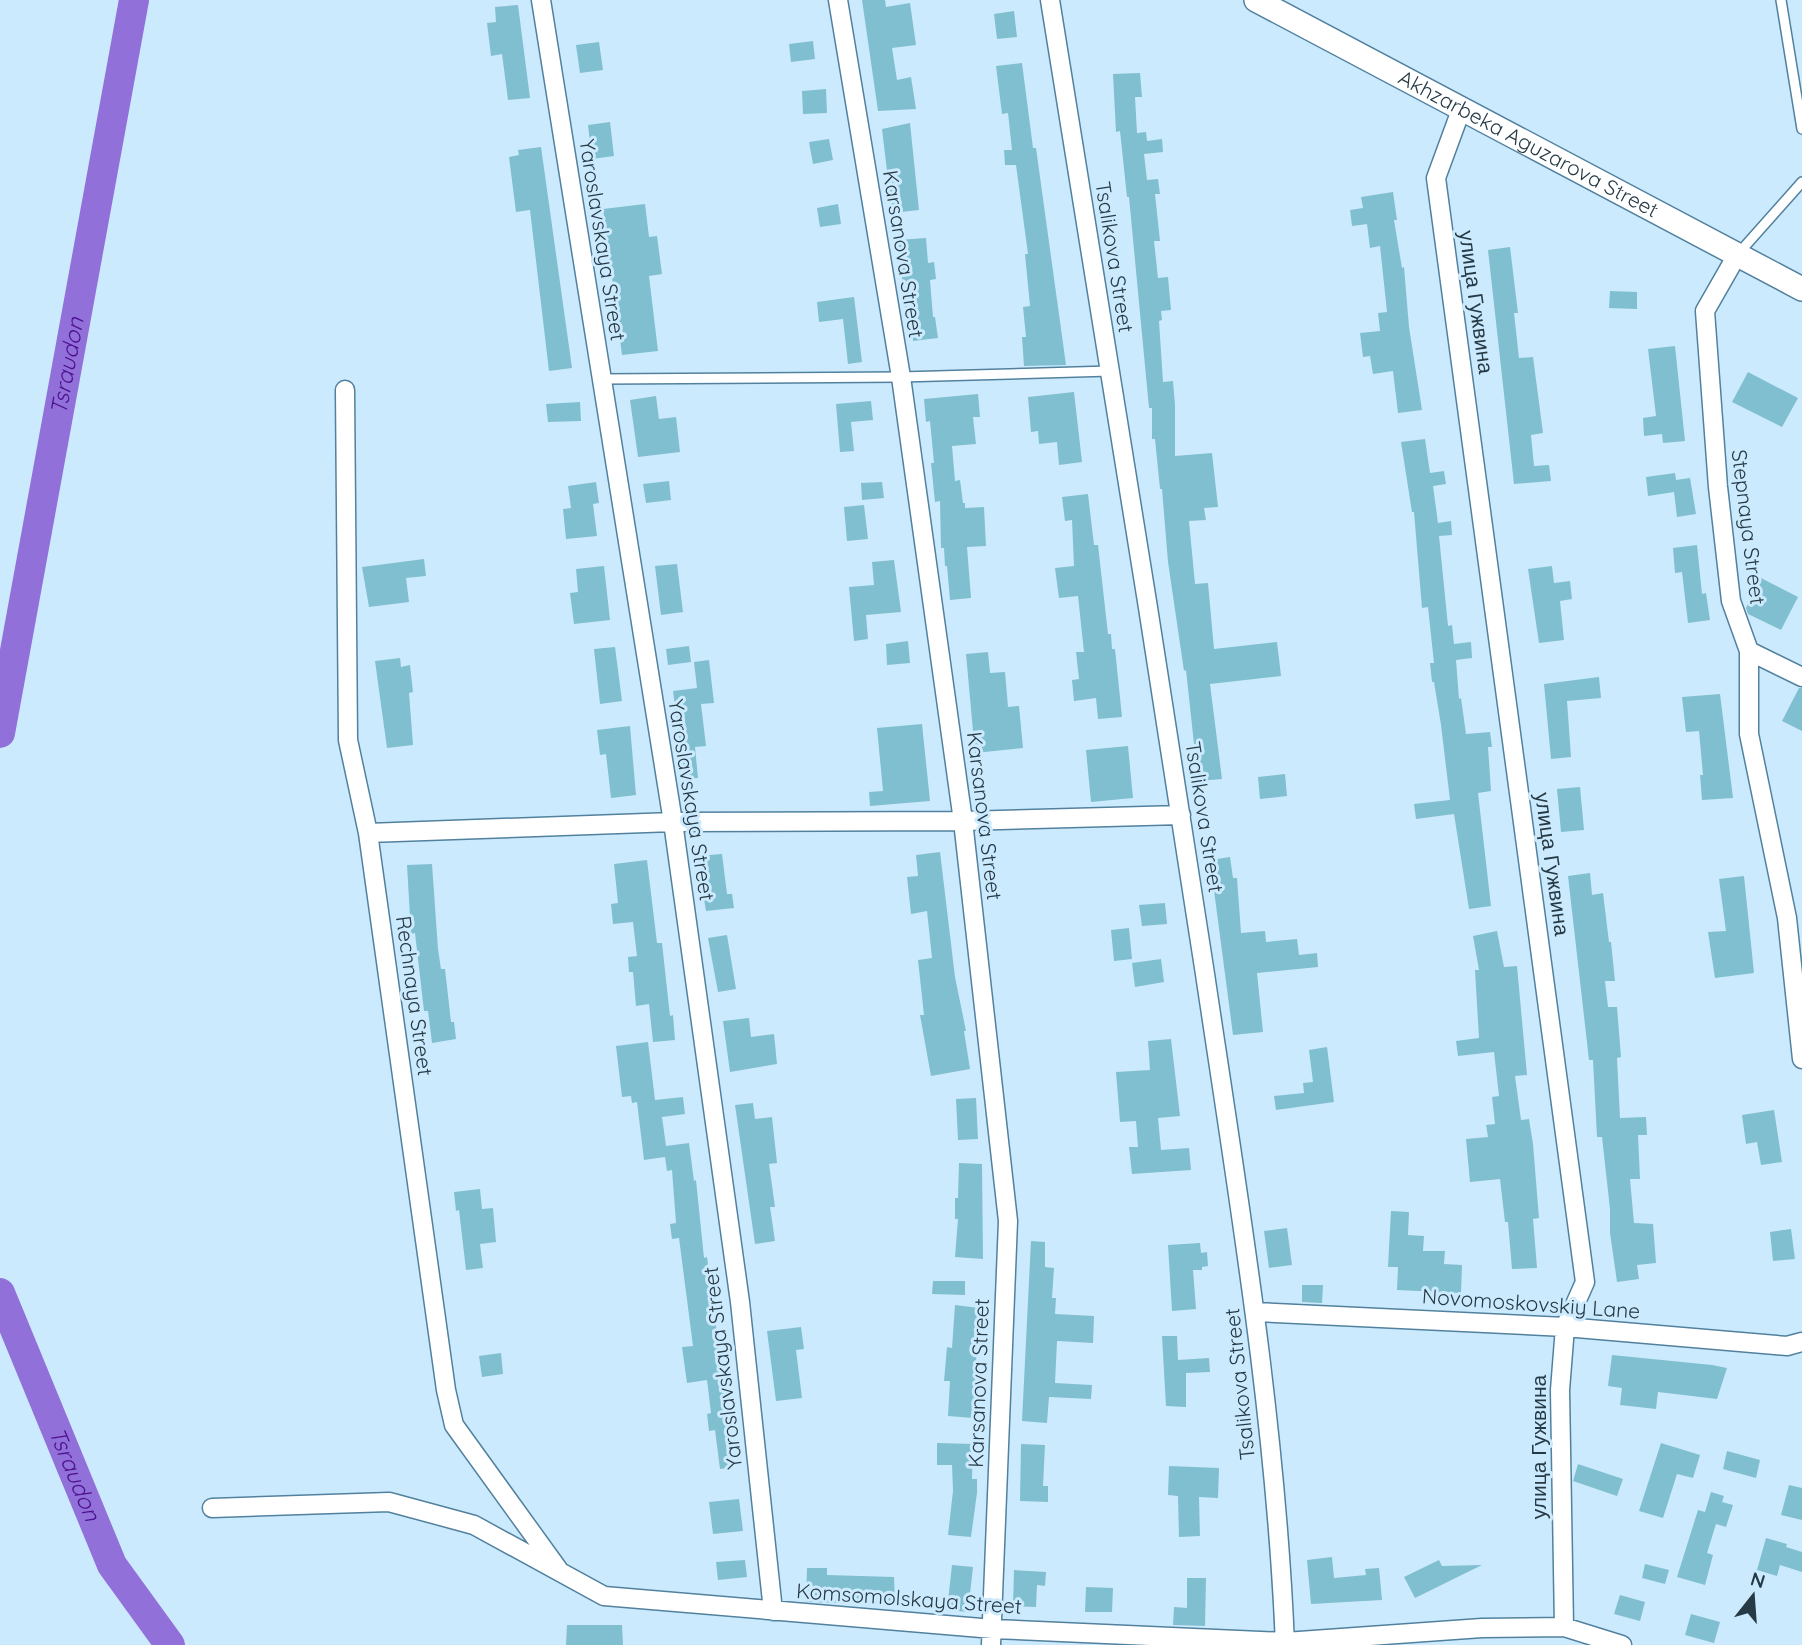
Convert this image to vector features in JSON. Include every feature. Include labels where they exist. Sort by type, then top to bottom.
[{"type":"street","name":"Yaroslavskaya Street","points":[[541,0],[673,822],[740,1302],[773,1611]]},
{"type":"street","name":"Karsanova Street","points":[[838,0],[901,377],[963,821],[1008,1221],[992,1637]]},
{"type":"street","name":"Tsalikova Street","points":[[1050,0],[1181,815],[1256,1312],[1281,1565],[1285,1644]]},
{"type":"street","name":"Akhzarbeka Aguzarova Street","points":[[1256,0],[1802,289]]},
{"type":"street","name":"улица Гужвина","points":[[1461,110],[1436,178],[1585,1282],[1565,1327],[1560,1390],[1564,1628]]},
{"type":"street","name":"Stepnaya Street","points":[[1737,255],[1705,311],[1717,487],[1731,601],[1749,650],[1749,734],[1794,921],[1802,1059]]},
{"type":"street","name":"Rechnaya Street","points":[[345,390],[348,740],[368,833],[446,1390],[454,1426],[562,1573]]},
{"type":"street","points":[[1749,650],[1802,677]]},
{"type":"street","points":[[368,833],[673,822],[963,821],[1181,815]]},
{"type":"street","name":"Novomoskovskiy Lane","points":[[1256,1312],[1565,1327],[1787,1346],[1802,1342]]},
{"type":"street","name":"Komsomolskaya Street","points":[[212,1508],[389,1503],[474,1525],[604,1596],[773,1611],[992,1637],[1285,1644],[1480,1637],[1564,1628],[1622,1645]]},
{"type":"lane","points":[[1781,0],[1802,129]]},
{"type":"lane","points":[[1737,255],[1802,183]]},
{"type":"lane","points":[[602,379],[901,377],[1110,372]]},
{"type":"building","points":[[862,0],[885,0],[886,7],[910,3],[916,45],[892,48],[897,80],[911,77],[916,109],[878,111]]},
{"type":"building","points":[[518,5],[530,98],[508,100],[502,54],[491,56],[487,23],[496,22],[495,7]]},
{"type":"building","points":[[1014,11],[1017,37],[997,39],[994,14]]},
{"type":"building","points":[[813,41],[815,59],[791,62],[789,44]]},
{"type":"building","points":[[599,42],[603,70],[580,73],[576,45]]},
{"type":"building","points":[[1022,63],[1066,365],[1024,366],[1022,337],[1026,337],[1023,307],[1030,306],[1025,254],[1028,254],[1016,165],[1005,165],[1004,150],[1012,150],[1008,113],[1002,114],[996,66]]},
{"type":"building","points":[[1140,73],[1142,97],[1135,97],[1137,133],[1146,132],[1147,141],[1162,139],[1163,152],[1144,154],[1147,180],[1158,179],[1160,194],[1155,194],[1160,241],[1154,241],[1158,278],[1168,277],[1171,310],[1161,311],[1162,320],[1159,321],[1163,382],[1173,381],[1175,456],[1212,453],[1218,507],[1204,508],[1206,520],[1189,521],[1195,584],[1208,583],[1214,649],[1277,642],[1280,667],[1281,676],[1210,684],[1222,779],[1198,781],[1186,670],[1184,671],[1168,562],[1162,489],[1155,439],[1152,439],[1152,408],[1149,408],[1129,197],[1120,131],[1116,132],[1113,74]]},
{"type":"building","points":[[826,89],[827,113],[803,114],[802,91]]},
{"type":"building","points":[[610,122],[614,156],[592,159],[588,125]]},
{"type":"building","points":[[910,123],[919,210],[892,213],[882,129]]},
{"type":"building","points":[[829,139],[833,160],[813,164],[809,142]]},
{"type":"building","points":[[541,147],[572,368],[549,371],[530,210],[516,212],[509,157],[519,155],[518,150]]},
{"type":"building","points":[[1393,192],[1397,220],[1394,220],[1402,268],[1404,267],[1409,327],[1422,410],[1398,413],[1393,371],[1373,374],[1370,356],[1363,357],[1360,333],[1380,331],[1378,313],[1387,312],[1380,246],[1370,248],[1367,224],[1352,226],[1350,210],[1363,208],[1361,197]]},
{"type":"building","points":[[645,204],[649,237],[657,236],[662,274],[649,276],[658,351],[622,355],[603,209]]},
{"type":"building","points":[[838,204],[841,224],[820,227],[817,208]]},
{"type":"building","points":[[926,238],[928,263],[934,262],[936,279],[930,280],[938,338],[913,341],[910,315],[906,316],[898,240]]},
{"type":"building","points":[[1510,247],[1518,313],[1514,313],[1519,358],[1533,357],[1543,433],[1531,435],[1534,466],[1549,465],[1551,481],[1514,484],[1488,250]]},
{"type":"building","points":[[1610,291],[1637,292],[1637,309],[1609,308]]},
{"type":"building","points":[[854,297],[862,362],[848,364],[843,319],[819,322],[817,302]]},
{"type":"building","points":[[1675,346],[1685,441],[1663,443],[1662,434],[1644,436],[1643,418],[1656,416],[1648,349]]},
{"type":"building","points":[[1748,372],[1798,398],[1782,427],[1732,402]]},
{"type":"building","points":[[1074,392],[1082,462],[1059,465],[1057,442],[1039,444],[1038,431],[1031,432],[1028,397]]},
{"type":"building","points":[[978,394],[980,417],[973,417],[976,444],[952,446],[955,481],[960,480],[965,508],[984,507],[986,546],[967,547],[971,598],[950,600],[944,548],[941,548],[940,501],[935,502],[930,421],[926,422],[924,399]]},
{"type":"building","points":[[656,396],[659,419],[676,417],[680,452],[638,457],[630,400]]},
{"type":"building","points":[[871,401],[873,420],[851,422],[854,451],[840,452],[836,404]]},
{"type":"building","points":[[580,402],[581,421],[548,422],[546,404]]},
{"type":"building","points":[[1425,439],[1430,473],[1444,471],[1446,484],[1433,486],[1438,523],[1451,521],[1452,535],[1439,536],[1448,626],[1452,625],[1454,644],[1471,642],[1472,658],[1456,660],[1459,699],[1461,698],[1466,734],[1490,732],[1492,747],[1488,747],[1491,791],[1478,793],[1491,906],[1469,909],[1454,814],[1416,819],[1414,804],[1450,800],[1441,725],[1432,682],[1430,663],[1434,663],[1428,607],[1422,608],[1414,512],[1401,442]]},
{"type":"building","points":[[1675,473],[1676,480],[1690,478],[1696,514],[1677,517],[1674,492],[1648,496],[1646,477]]},
{"type":"building","points":[[669,481],[671,500],[646,503],[643,484]]},
{"type":"building","points":[[596,482],[599,503],[593,504],[597,536],[566,539],[563,509],[571,508],[568,486]]},
{"type":"building","points":[[882,482],[884,498],[862,500],[861,483]]},
{"type":"building","points":[[1088,494],[1094,545],[1098,545],[1108,634],[1111,634],[1112,649],[1115,649],[1122,717],[1098,719],[1096,698],[1074,701],[1072,680],[1079,679],[1076,652],[1084,652],[1078,596],[1059,598],[1055,568],[1074,566],[1072,520],[1065,521],[1062,497]]},
{"type":"building","points":[[864,505],[868,539],[847,541],[844,507]]},
{"type":"building","points":[[1697,545],[1702,594],[1706,593],[1710,620],[1688,623],[1682,572],[1675,573],[1673,548]]},
{"type":"building","points":[[424,559],[426,576],[406,578],[409,602],[369,607],[362,567]]},
{"type":"building","points":[[894,560],[901,612],[866,615],[868,639],[854,641],[849,587],[874,585],[872,562]]},
{"type":"building","points":[[677,564],[683,612],[661,615],[655,566]]},
{"type":"building","points":[[604,566],[610,620],[574,624],[570,593],[578,592],[576,569]]},
{"type":"building","points":[[1552,566],[1554,583],[1570,581],[1572,599],[1560,601],[1564,640],[1539,643],[1528,569]]},
{"type":"building","points":[[1761,578],[1798,597],[1781,630],[1748,614],[1746,608]]},
{"type":"building","points":[[908,641],[910,663],[887,665],[886,644]]},
{"type":"building","points":[[689,646],[691,662],[668,665],[666,649]]},
{"type":"building","points":[[615,647],[622,701],[600,704],[594,649]]},
{"type":"building","points":[[988,652],[990,673],[1005,672],[1008,707],[1019,706],[1023,748],[975,753],[966,654]]},
{"type":"building","points":[[400,658],[401,667],[410,665],[413,745],[387,748],[375,661]]},
{"type":"building","points":[[709,660],[714,703],[701,704],[706,746],[695,747],[698,778],[685,779],[673,691],[697,688],[694,662]]},
{"type":"building","points":[[1599,677],[1601,698],[1567,701],[1571,757],[1551,759],[1544,684]]},
{"type":"building","points":[[1799,688],[1802,688],[1802,731],[1782,721]]},
{"type":"building","points":[[1720,694],[1733,798],[1702,800],[1699,731],[1686,732],[1682,697]]},
{"type":"building","points":[[922,724],[930,801],[870,806],[869,792],[883,791],[877,728]]},
{"type":"building","points":[[630,726],[636,795],[611,798],[606,754],[600,755],[597,730]]},
{"type":"building","points":[[1128,746],[1133,798],[1091,802],[1086,750]]},
{"type":"building","points":[[1285,774],[1287,796],[1260,799],[1258,777]]},
{"type":"building","points":[[1580,787],[1584,830],[1561,832],[1557,789]]},
{"type":"building","points":[[940,852],[955,977],[966,1031],[970,1069],[931,1076],[920,1015],[924,1015],[918,960],[932,958],[927,911],[911,914],[907,877],[918,876],[916,855]]},
{"type":"building","points":[[722,854],[727,894],[732,894],[734,908],[706,911],[697,856]]},
{"type":"building","points":[[1230,857],[1233,878],[1237,878],[1241,933],[1265,931],[1266,942],[1297,939],[1299,955],[1317,953],[1318,967],[1257,973],[1263,1032],[1233,1035],[1210,860]]},
{"type":"building","points":[[647,860],[657,943],[662,943],[675,1040],[653,1042],[649,1004],[636,1006],[633,972],[629,972],[628,957],[637,956],[633,922],[613,924],[611,904],[618,903],[614,864]]},
{"type":"building","points":[[432,864],[438,949],[441,969],[445,969],[451,1022],[454,1022],[456,1039],[432,1043],[428,1011],[424,1011],[415,933],[411,934],[407,865]]},
{"type":"building","points":[[1590,873],[1592,895],[1603,893],[1611,942],[1615,981],[1605,981],[1608,1007],[1617,1007],[1621,1057],[1617,1058],[1620,1118],[1646,1117],[1647,1135],[1638,1135],[1640,1179],[1630,1179],[1634,1223],[1653,1224],[1656,1263],[1637,1265],[1639,1279],[1617,1282],[1602,1137],[1597,1137],[1593,1060],[1589,1060],[1568,876]]},
{"type":"building","points":[[1744,876],[1754,973],[1715,978],[1708,932],[1726,931],[1719,879]]},
{"type":"building","points":[[1165,903],[1167,924],[1142,926],[1139,905]]},
{"type":"building","points":[[1129,928],[1132,959],[1114,961],[1111,930]]},
{"type":"building","points":[[1497,931],[1504,967],[1517,966],[1527,1075],[1515,1076],[1521,1120],[1529,1119],[1533,1144],[1539,1218],[1533,1219],[1537,1268],[1512,1269],[1508,1222],[1505,1222],[1500,1179],[1470,1182],[1466,1139],[1488,1137],[1486,1125],[1495,1124],[1492,1097],[1499,1096],[1494,1052],[1458,1056],[1456,1041],[1479,1038],[1475,970],[1479,970],[1473,936]]},
{"type":"building","points":[[727,935],[736,989],[718,992],[708,938]]},
{"type":"building","points":[[1161,959],[1164,982],[1135,987],[1132,963]]},
{"type":"building","points":[[749,1018],[751,1037],[774,1034],[777,1064],[730,1072],[723,1021]]},
{"type":"building","points":[[1171,1039],[1180,1116],[1158,1118],[1161,1150],[1189,1148],[1191,1170],[1132,1174],[1129,1147],[1138,1147],[1136,1121],[1120,1122],[1116,1072],[1150,1070],[1148,1041]]},
{"type":"building","points":[[648,1042],[655,1100],[683,1097],[685,1114],[662,1117],[666,1146],[689,1143],[727,1410],[730,1409],[735,1467],[720,1469],[715,1430],[709,1431],[707,1414],[711,1413],[707,1380],[687,1383],[682,1347],[693,1346],[679,1238],[672,1239],[670,1224],[676,1223],[672,1170],[667,1171],[665,1157],[644,1160],[637,1102],[632,1103],[631,1096],[622,1097],[616,1046]]},
{"type":"building","points":[[1327,1047],[1334,1102],[1276,1110],[1274,1096],[1304,1093],[1303,1083],[1313,1082],[1309,1050]]},
{"type":"building","points":[[976,1098],[978,1139],[958,1140],[956,1099]]},
{"type":"building","points":[[753,1103],[755,1119],[772,1117],[777,1163],[769,1164],[775,1207],[770,1207],[775,1241],[755,1244],[735,1105]]},
{"type":"building","points":[[1774,1110],[1782,1162],[1761,1165],[1757,1142],[1746,1144],[1742,1115]]},
{"type":"building","points":[[959,1163],[982,1164],[983,1259],[955,1257],[958,1219],[955,1219],[955,1198],[958,1198]]},
{"type":"building","points":[[480,1189],[482,1209],[493,1208],[496,1242],[480,1244],[483,1268],[466,1270],[459,1210],[456,1211],[454,1192]]},
{"type":"building","points":[[1391,1211],[1409,1212],[1408,1235],[1424,1236],[1423,1251],[1445,1251],[1444,1264],[1462,1265],[1461,1293],[1397,1290],[1398,1267],[1388,1267]]},
{"type":"building","points":[[1287,1228],[1292,1265],[1269,1268],[1264,1231]]},
{"type":"building","points":[[1791,1229],[1795,1259],[1773,1261],[1770,1232]]},
{"type":"building","points":[[1031,1241],[1045,1242],[1045,1267],[1054,1268],[1052,1298],[1056,1298],[1055,1314],[1094,1316],[1093,1343],[1057,1341],[1055,1383],[1092,1385],[1091,1399],[1049,1397],[1047,1423],[1022,1421]]},
{"type":"building","points":[[1200,1243],[1201,1253],[1207,1252],[1208,1266],[1202,1267],[1202,1270],[1193,1270],[1196,1309],[1172,1311],[1168,1245]]},
{"type":"building","points":[[933,1281],[965,1281],[965,1295],[932,1294]]},
{"type":"building","points":[[1302,1285],[1323,1285],[1322,1303],[1302,1302]]},
{"type":"building","points":[[955,1305],[979,1308],[973,1418],[948,1416],[950,1381],[944,1381],[947,1347],[952,1348]]},
{"type":"building","points":[[801,1327],[804,1349],[796,1350],[802,1398],[776,1401],[767,1331]]},
{"type":"building","points":[[1162,1336],[1177,1336],[1178,1360],[1209,1358],[1210,1372],[1186,1373],[1186,1407],[1166,1406]]},
{"type":"building","points":[[501,1353],[503,1374],[482,1377],[479,1356]]},
{"type":"building","points":[[1612,1355],[1727,1368],[1717,1399],[1658,1392],[1656,1409],[1620,1405],[1622,1388],[1608,1386]]},
{"type":"building","points":[[937,1443],[973,1444],[972,1479],[977,1479],[977,1493],[971,1537],[948,1535],[953,1491],[952,1465],[937,1465]]},
{"type":"building","points":[[1661,1443],[1700,1455],[1693,1478],[1677,1474],[1663,1518],[1639,1511]]},
{"type":"building","points":[[1021,1444],[1045,1445],[1043,1486],[1048,1486],[1048,1502],[1020,1501]]},
{"type":"building","points":[[1727,1451],[1760,1460],[1756,1478],[1723,1469]]},
{"type":"building","points":[[1578,1464],[1623,1479],[1617,1496],[1573,1481]]},
{"type":"building","points":[[1169,1466],[1219,1468],[1218,1498],[1199,1497],[1200,1536],[1179,1537],[1178,1496],[1168,1495]]},
{"type":"building","points":[[1789,1485],[1802,1488],[1802,1520],[1781,1515]]},
{"type":"building","points":[[1711,1492],[1724,1496],[1722,1502],[1733,1505],[1726,1527],[1716,1524],[1707,1553],[1713,1555],[1705,1585],[1677,1577],[1698,1510],[1705,1512]]},
{"type":"building","points":[[739,1499],[743,1531],[713,1534],[709,1502]]},
{"type":"building","points":[[1766,1538],[1802,1552],[1802,1572],[1780,1565],[1777,1576],[1757,1570]]},
{"type":"building","points":[[1332,1557],[1334,1578],[1366,1575],[1365,1569],[1379,1568],[1382,1600],[1311,1604],[1307,1560]]},
{"type":"building","points":[[745,1560],[747,1577],[718,1580],[716,1562]]},
{"type":"building","points":[[1439,1560],[1442,1566],[1482,1565],[1415,1598],[1404,1577]]},
{"type":"building","points":[[1645,1564],[1669,1570],[1665,1584],[1642,1578]]},
{"type":"building","points":[[952,1565],[973,1567],[968,1612],[947,1610]]},
{"type":"building","points":[[807,1568],[827,1568],[827,1575],[894,1577],[895,1604],[806,1602]]},
{"type":"building","points":[[1014,1570],[1046,1572],[1045,1586],[1037,1585],[1036,1607],[1013,1606]]},
{"type":"building","points":[[1187,1578],[1206,1578],[1205,1626],[1173,1625],[1174,1607],[1187,1608]]},
{"type":"building","points":[[1086,1587],[1113,1588],[1112,1612],[1085,1612]]},
{"type":"building","points":[[1620,1595],[1645,1602],[1640,1621],[1614,1614]]},
{"type":"building","points":[[1691,1614],[1720,1622],[1714,1643],[1685,1635]]},
{"type":"building","points":[[567,1625],[622,1625],[623,1645],[566,1645]]},
{"type":"waterway","name":"Tsraudon","points":[[0,733],[134,0]]},
{"type":"waterway","name":"Tsraudon","points":[[0,1293],[112,1565],[170,1645]]}]
